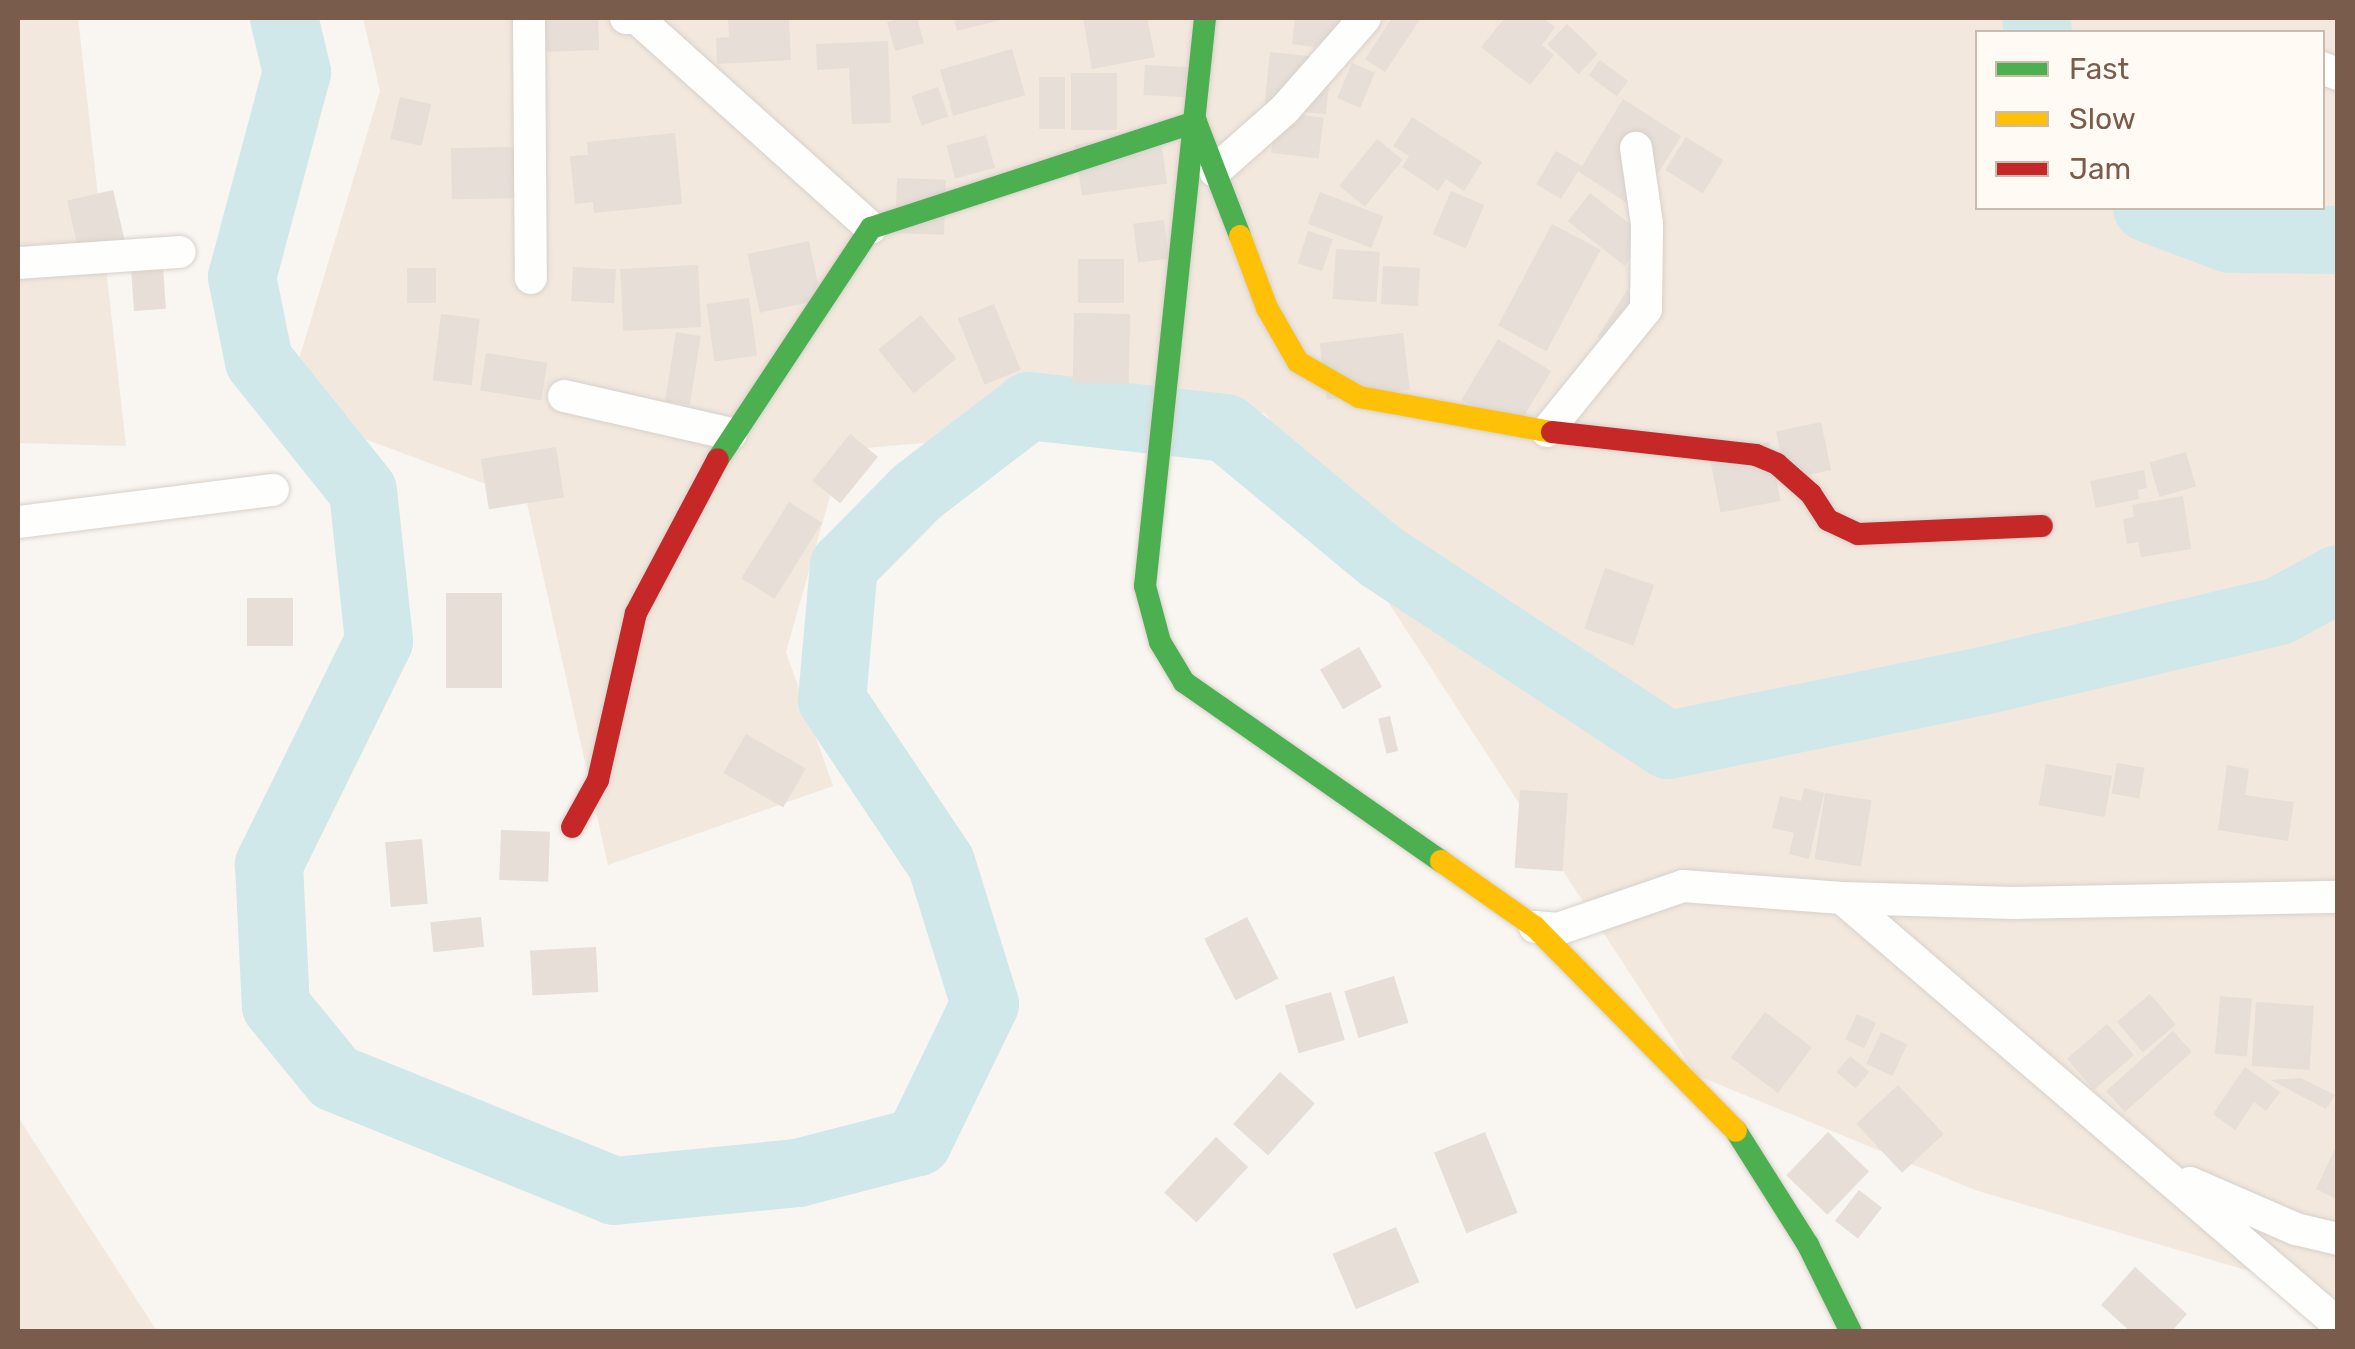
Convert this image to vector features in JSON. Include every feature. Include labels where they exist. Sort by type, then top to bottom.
[{"type":"street","points":[[529,18],[530,278]]},
{"type":"street","points":[[626,18],[637,18],[871,228]]},
{"type":"street","points":[[1205,18],[1152,488],[1145,586],[1160,642],[1184,682],[1535,927],[1734,1130],[1808,1245],[1851,1332]]},
{"type":"street","points":[[1215,171],[1286,109],[1365,18]]},
{"type":"street","points":[[572,827],[598,780],[636,613],[731,434],[871,228],[1196,122]]},
{"type":"street","points":[[1196,122],[1267,308],[1298,362],[1359,397],[1547,431],[1756,454],[1778,464],[1811,494],[1828,520],[1858,534],[2042,526]]},
{"type":"street","points":[[1547,431],[1646,310],[1647,224],[1636,148]]},
{"type":"street","points":[[18,264],[180,252]]},
{"type":"street","points":[[564,396],[731,434]]},
{"type":"street","points":[[18,522],[273,490]]},
{"type":"street","points":[[1535,927],[1558,929],[1682,886],[1842,898],[2014,903],[2338,897]]},
{"type":"street","points":[[1842,898],[2338,1324]]},
{"type":"street","points":[[2158,1170],[2296,1229],[2338,1240]]},
{"type":"shaded area","points":[[18,18],[78,18],[126,446],[18,443]]},
{"type":"shaded area","points":[[363,18],[2337,18],[2337,1297],[1975,1190],[1696,1075],[1265,413],[843,450],[786,652],[833,786],[608,865],[526,499],[284,409],[380,91]]},
{"type":"shaded area","points":[[18,1117],[157,1331],[18,1331]]},
{"type":"building","points":[[598,18],[599,50],[542,52],[541,20]]},
{"type":"building","points":[[728,18],[789,18],[791,60],[717,64],[716,38],[729,37]]},
{"type":"building","points":[[917,18],[924,43],[895,51],[887,22]]},
{"type":"building","points":[[954,18],[1004,18],[1004,19],[957,31]]},
{"type":"building","points":[[1083,18],[1147,18],[1155,57],[1092,69]]},
{"type":"building","points":[[1295,18],[1351,18],[1347,51],[1292,44]]},
{"type":"building","points":[[1392,18],[1421,18],[1385,72],[1365,59]]},
{"type":"building","points":[[1505,18],[1543,18],[1555,27],[1542,45],[1554,55],[1530,85],[1481,47]]},
{"type":"building","points":[[1567,24],[1598,54],[1578,74],[1548,44]]},
{"type":"building","points":[[888,41],[891,123],[852,124],[849,68],[817,70],[816,44]]},
{"type":"building","points":[[1012,49],[1025,95],[953,116],[940,70]]},
{"type":"building","points":[[1270,52],[1332,58],[1326,114],[1264,108]]},
{"type":"building","points":[[1600,60],[1628,81],[1617,96],[1589,75]]},
{"type":"building","points":[[1352,63],[1375,73],[1360,108],[1337,98]]},
{"type":"building","points":[[1145,65],[1190,67],[1188,97],[1143,95]]},
{"type":"building","points":[[1071,73],[1117,73],[1117,130],[1071,130]]},
{"type":"building","points":[[1039,77],[1065,77],[1065,129],[1039,129]]},
{"type":"building","points":[[938,87],[948,116],[922,125],[912,96]]},
{"type":"building","points":[[400,97],[431,104],[422,146],[390,139]]},
{"type":"building","points":[[1623,99],[1681,136],[1636,209],[1578,171],[1561,199],[1536,184],[1556,151],[1582,166]]},
{"type":"building","points":[[1276,112],[1324,118],[1319,159],[1271,153]]},
{"type":"building","points":[[1412,117],[1482,162],[1464,191],[1446,179],[1438,191],[1402,167],[1409,156],[1393,146]]},
{"type":"building","points":[[675,133],[682,204],[594,213],[593,202],[575,204],[570,156],[588,155],[587,142]]},
{"type":"building","points":[[1160,133],[1167,184],[1082,195],[1075,145]]},
{"type":"building","points":[[986,135],[995,168],[955,178],[946,146]]},
{"type":"building","points":[[1686,137],[1723,160],[1703,193],[1665,170]]},
{"type":"building","points":[[1377,139],[1403,160],[1365,206],[1339,186]]},
{"type":"building","points":[[517,147],[518,198],[452,199],[451,148]]},
{"type":"building","points":[[897,178],[946,180],[944,235],[895,233]]},
{"type":"building","points":[[113,190],[125,243],[79,253],[67,201]]},
{"type":"building","points":[[1451,191],[1484,205],[1466,248],[1433,234]]},
{"type":"building","points":[[1320,192],[1383,216],[1371,248],[1308,224]]},
{"type":"building","points":[[1590,193],[1647,237],[1625,266],[1568,221]]},
{"type":"building","points":[[1164,220],[1169,259],[1138,262],[1133,224]]},
{"type":"building","points":[[1552,224],[1601,250],[1547,351],[1498,326]]},
{"type":"building","points":[[1308,231],[1333,239],[1322,271],[1297,263]]},
{"type":"building","points":[[809,241],[821,300],[760,313],[747,254]]},
{"type":"building","points":[[1336,249],[1380,252],[1376,302],[1333,299]]},
{"type":"building","points":[[162,253],[166,309],[134,311],[130,255]]},
{"type":"building","points":[[1078,259],[1124,259],[1124,303],[1078,303]]},
{"type":"building","points":[[698,265],[701,327],[623,331],[620,269]]},
{"type":"building","points":[[1383,266],[1420,268],[1418,306],[1381,304]]},
{"type":"building","points":[[573,267],[616,269],[614,303],[571,301]]},
{"type":"building","points":[[407,268],[436,268],[436,303],[407,303]]},
{"type":"building","points":[[1627,290],[1659,310],[1630,357],[1598,337]]},
{"type":"building","points":[[749,298],[757,355],[714,361],[706,304]]},
{"type":"building","points":[[994,304],[1021,370],[984,384],[958,319]]},
{"type":"building","points":[[1074,313],[1130,314],[1129,384],[1073,383]]},
{"type":"building","points":[[441,314],[480,319],[472,385],[433,381]]},
{"type":"building","points":[[921,315],[956,359],[913,393],[878,350]]},
{"type":"building","points":[[676,332],[701,336],[690,405],[665,401]]},
{"type":"building","points":[[1403,333],[1410,390],[1327,400],[1320,343]]},
{"type":"building","points":[[1498,339],[1551,371],[1515,432],[1461,400]]},
{"type":"building","points":[[486,353],[547,363],[541,400],[480,391]]},
{"type":"building","points":[[1821,422],[1831,470],[1786,479],[1776,432]]},
{"type":"building","points":[[850,434],[878,457],[840,503],[812,481]]},
{"type":"building","points":[[1769,442],[1780,501],[1721,513],[1709,454]]},
{"type":"building","points":[[556,447],[564,497],[489,509],[481,459]]},
{"type":"building","points":[[2186,452],[2196,487],[2159,497],[2149,462]]},
{"type":"building","points":[[2144,470],[2147,488],[2138,490],[2139,499],[2096,508],[2090,481]]},
{"type":"building","points":[[2183,496],[2191,549],[2141,557],[2138,542],[2127,544],[2123,519],[2134,517],[2132,505]]},
{"type":"building","points":[[789,502],[822,523],[774,599],[741,578]]},
{"type":"building","points":[[1605,568],[1654,585],[1633,645],[1584,629]]},
{"type":"building","points":[[446,593],[502,593],[502,688],[446,688]]},
{"type":"building","points":[[247,598],[293,598],[293,646],[247,646]]},
{"type":"building","points":[[1359,647],[1382,687],[1343,709],[1320,670]]},
{"type":"building","points":[[1390,716],[1398,751],[1386,754],[1378,719]]},
{"type":"building","points":[[746,734],[806,768],[783,807],[724,773]]},
{"type":"building","points":[[2117,763],[2145,768],[2139,798],[2112,794]]},
{"type":"building","points":[[2046,764],[2112,776],[2105,817],[2039,805]]},
{"type":"building","points":[[2227,765],[2249,769],[2245,795],[2294,802],[2288,841],[2218,830]]},
{"type":"building","points":[[1804,788],[1824,793],[1809,859],[1789,854],[1794,833],[1772,828],[1780,796],[1801,801]]},
{"type":"building","points":[[1520,790],[1568,793],[1562,871],[1515,868]]},
{"type":"building","points":[[1825,793],[1871,800],[1861,867],[1815,859]]},
{"type":"building","points":[[501,830],[550,832],[548,882],[499,880]]},
{"type":"building","points":[[422,839],[428,904],[391,907],[385,842]]},
{"type":"building","points":[[481,917],[484,947],[433,952],[430,922]]},
{"type":"building","points":[[1247,917],[1278,978],[1236,1000],[1204,939]]},
{"type":"building","points":[[596,947],[598,992],[532,995],[530,950]]},
{"type":"building","points":[[1394,976],[1408,1023],[1359,1038],[1344,991]]},
{"type":"building","points":[[1331,992],[1345,1040],[1299,1053],[1285,1005]]},
{"type":"building","points":[[2150,994],[2176,1025],[2143,1052],[2117,1022]]},
{"type":"building","points":[[2220,996],[2252,999],[2247,1057],[2215,1054]]},
{"type":"building","points":[[2256,1002],[2314,1006],[2309,1070],[2252,1066]]},
{"type":"building","points":[[1765,1012],[1812,1048],[1778,1093],[1731,1058]]},
{"type":"building","points":[[1857,1014],[1876,1023],[1864,1048],[1845,1039]]},
{"type":"building","points":[[2107,1024],[2134,1055],[2094,1090],[2067,1059]]},
{"type":"building","points":[[2173,1031],[2192,1052],[2125,1112],[2106,1091]]},
{"type":"building","points":[[1881,1032],[1907,1044],[1892,1076],[1866,1064]]},
{"type":"building","points":[[1850,1056],[1869,1072],[1856,1088],[1837,1072]]},
{"type":"building","points":[[2245,1067],[2280,1092],[2266,1111],[2254,1102],[2235,1130],[2213,1114]]},
{"type":"building","points":[[1280,1072],[1315,1103],[1268,1155],[1233,1124]]},
{"type":"building","points":[[2301,1078],[2335,1095],[2326,1109],[2271,1080]]},
{"type":"building","points":[[1898,1085],[1944,1134],[1902,1173],[1856,1124]]},
{"type":"building","points":[[1485,1132],[1518,1213],[1467,1233],[1434,1153]]},
{"type":"building","points":[[1828,1132],[1869,1172],[1827,1215],[1786,1175]]},
{"type":"building","points":[[1216,1137],[1248,1167],[1196,1223],[1164,1193]]},
{"type":"building","points":[[2338,1142],[2338,1195],[2336,1199],[2316,1189]]},
{"type":"building","points":[[1859,1190],[1882,1208],[1858,1239],[1835,1221]]},
{"type":"building","points":[[1396,1227],[1419,1282],[1356,1309],[1332,1254]]},
{"type":"building","points":[[2135,1267],[2187,1314],[2171,1332],[2131,1332],[2101,1305]]},
{"type":"waterway","points":[[284,18],[297,72],[242,277],[259,361],[363,491],[379,641],[269,865],[276,1006],[335,1078],[614,1191],[798,1173],[918,1142],[985,1004],[941,863],[832,700],[844,566],[917,492],[1029,406],[1226,428],[1380,556],[1668,745],[1983,681],[2279,611],[2338,579]]},
{"type":"waterway","points":[[2036,18],[2038,30]]},
{"type":"waterway","points":[[2152,210],[2230,239],[2338,240]]},
{"type":"traffic: fast","points":[[1205,18],[1145,586],[1160,642],[1184,682],[1441,861]]},
{"type":"traffic: fast","points":[[718,459],[871,228],[1196,122],[1240,236]]},
{"type":"traffic: fast","points":[[1736,1131],[1808,1245],[1851,1332]]},
{"type":"traffic: slow","points":[[1240,236],[1267,308],[1298,362],[1359,397],[1552,432]]},
{"type":"traffic: slow","points":[[1441,861],[1535,927],[1736,1131]]},
{"type":"traffic: jam","points":[[1552,432],[1756,455],[1777,464],[1811,494],[1828,520],[1858,534],[2042,526]]},
{"type":"traffic: jam","points":[[572,827],[598,780],[636,613],[718,459]]}]
